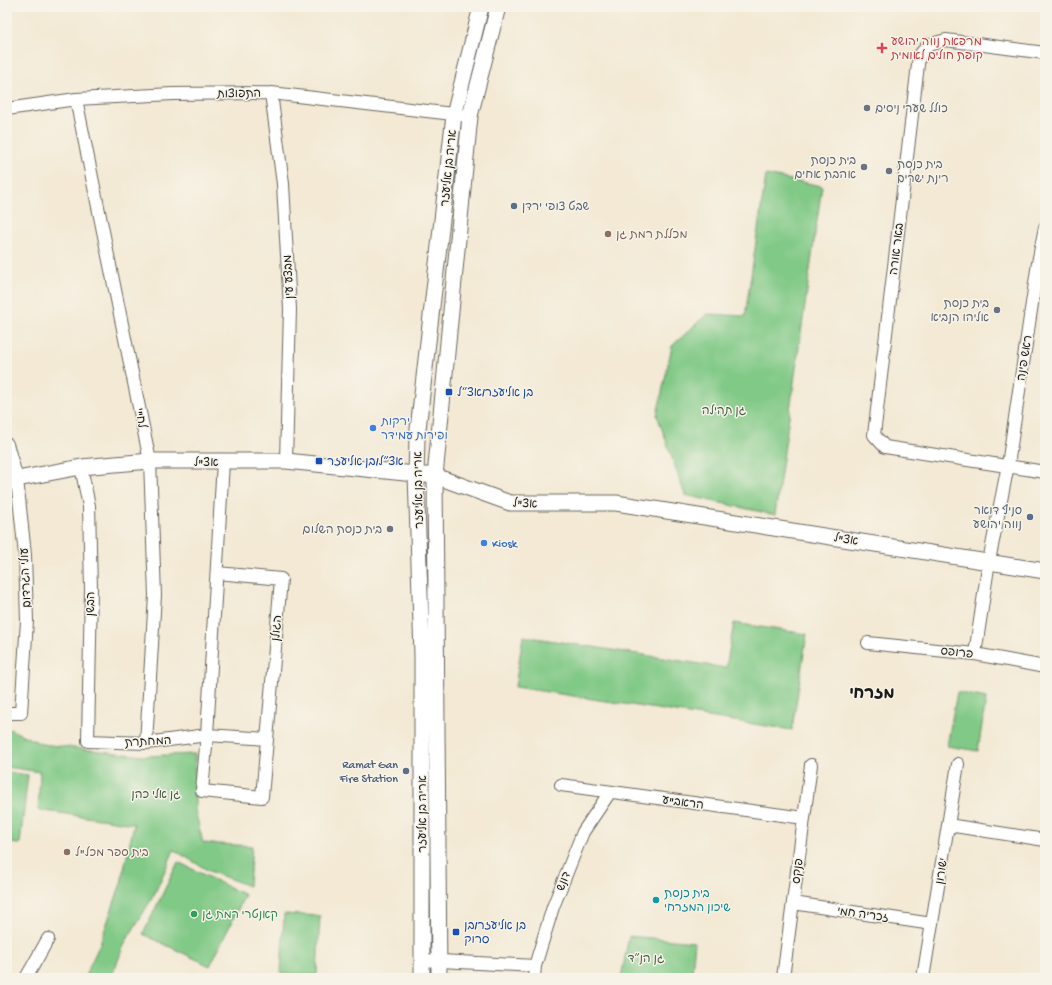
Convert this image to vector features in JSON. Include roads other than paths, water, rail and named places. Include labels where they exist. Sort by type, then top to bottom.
[{"type":"street","name":"אריה בן אליעזר","points":[[422,978],[422,655],[416,474],[417,438],[454,115],[481,7]]},
{"type":"street","name":"אריה בן אליעזר","points":[[440,978],[435,476],[470,116],[498,7]]},
{"type":"street","name":"באר אורה","points":[[1008,465],[885,447],[874,435],[919,56],[928,45],[946,40],[1045,53]]},
{"type":"street","name":"התפוצות","points":[[7,109],[76,99],[173,94],[271,93],[470,116]]},
{"type":"street","name":"מבצע עין","points":[[271,93],[283,184],[290,309],[286,461]]},
{"type":"street","name":"לח\"י","points":[[76,99],[150,461],[155,595],[146,743]]},
{"type":"street","name":"ראש פינה","points":[[975,654],[989,561],[1008,465],[1041,263],[1045,227]]},
{"type":"street","name":"עולי הגרדום","points":[[7,444],[25,555],[27,620],[21,713],[7,713]]},
{"type":"street","name":"אצ\"ל","points":[[12,481],[80,467],[150,461],[286,461],[435,476],[510,503],[616,503],[1045,571]]},
{"type":"street","points":[[223,462],[207,736],[266,739]]},
{"type":"street","points":[[1008,465],[1045,472]]},
{"type":"street","name":"הבשן","points":[[80,467],[89,506],[91,589],[88,741]]},
{"type":"street","name":"הגולן","points":[[207,736],[202,791],[262,798],[280,579],[217,573]]},
{"type":"street","name":"פרופס","points":[[868,643],[975,654],[1045,667]]},
{"type":"street","name":"המחתרת","points":[[88,741],[146,743],[207,736]]},
{"type":"street","name":"ישורון","points":[[923,978],[958,764]]},
{"type":"street","name":"פנקס","points":[[783,978],[811,765]]},
{"type":"street","name":"הראב\"ע","points":[[561,785],[804,818]]},
{"type":"street","name":"דונש","points":[[535,972],[553,907],[583,832],[610,792]]},
{"type":"street","points":[[948,825],[1045,840]]},
{"type":"street","name":"זכריה חמי","points":[[793,903],[932,924]]},
{"type":"street","points":[[26,978],[48,939]]},
{"type":"street","points":[[422,960],[535,972]]},
{"type":"place","name":"מרפאת נווה יהושע קופת חולים לאומית","points":[[882,48]]},
{"type":"place","name":"כולל שערי ניסים","points":[[867,108]]},
{"type":"place","name":"בית כנסת אהבת אחים","points":[[864,167]]},
{"type":"place","name":"בית כנסת רינת ישרים","points":[[889,171]]},
{"type":"place","name":"שבט צופי ירדן","points":[[514,206]]},
{"type":"place","name":"מכללת רמת גן","points":[[608,234]]},
{"type":"place","name":"בית כנסת אליהו הנביא","points":[[997,310]]},
{"type":"place","name":"בן אליעזר/אצ״ל","points":[[449,392]]},
{"type":"place","name":"ירקות ופירות עמידר","points":[[373,428]]},
{"type":"place","name":"אצ״ל/בן אליעזר","points":[[319,461]]},
{"type":"place","name":"סניף דואר נווה יהושע","points":[[1030,517]]},
{"type":"place","name":"בית כנסת השלום","points":[[390,529]]},
{"type":"place","name":"Kiosk","points":[[484,543]]},
{"type":"place","name":"Ramat Gan Fire Station","points":[[406,771]]},
{"type":"place","name":"בית ספר מכל\"ל","points":[[67,852]]},
{"type":"place","name":"בית כנסת שיכון המזרחי","points":[[656,900]]},
{"type":"place","name":"קאנטרי רמת גן","points":[[194,914]]},
{"type":"place","name":"בן אליעזר/בן סרוק","points":[[456,932]]},
{"type":"district","name":"מזרחי","points":[[872,692]]},
{"type":"park label","name":"גן תהילה","points":[[724,410]]},
{"type":"park label","name":"גן אלי כהן","points":[[156,794]]},
{"type":"park label","name":"גן הנ״ד","points":[[646,958]]}]
